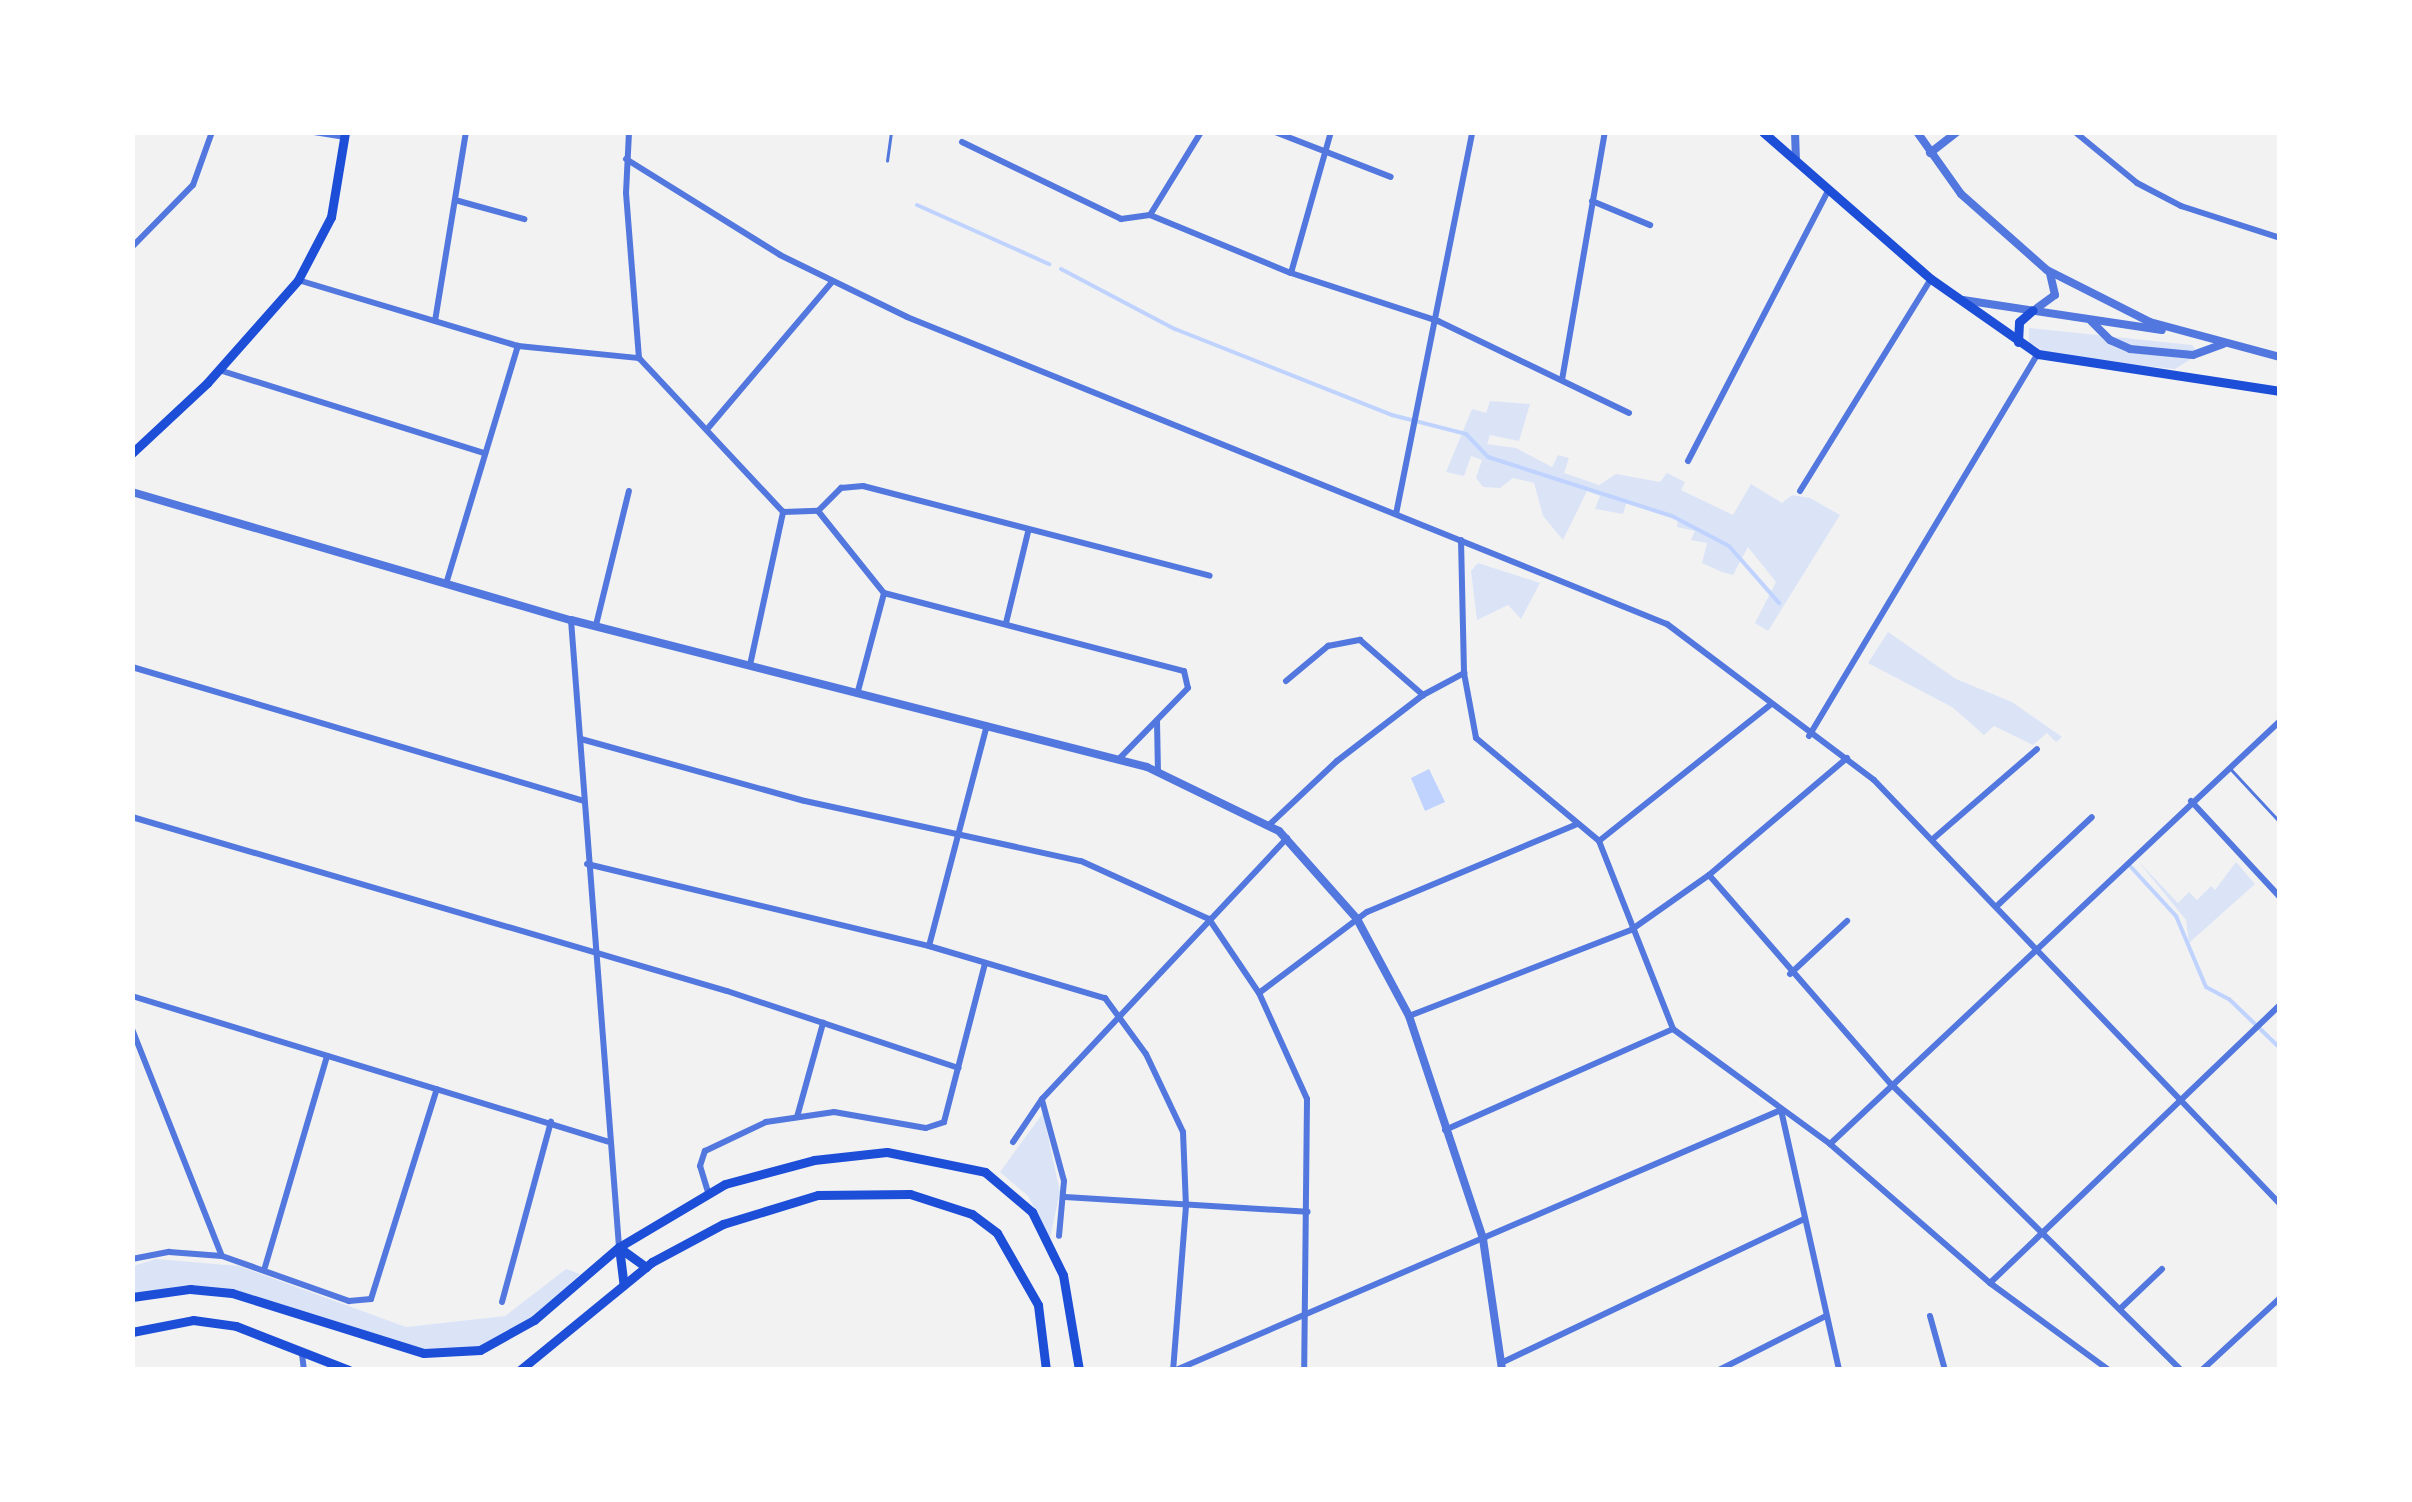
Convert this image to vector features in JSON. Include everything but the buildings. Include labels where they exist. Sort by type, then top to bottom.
[{"type":"main road","points":[[1763,132],[1931,280],[2038,354],[2280,390]]},
{"type":"main road","points":[[132,453],[219,370],[298,280],[331,217],[345,135]]},
{"type":"main road","points":[[2018,342],[2019,322],[2033,310]]},
{"type":"main road","points":[[132,1297],[190,1289],[232,1293],[358,1338],[458,1354],[505,1340],[619,1247],[708,1192],[814,1160],[887,1152],[986,1172],[1032,1212],[1055,1252],[1072,1307],[1079,1370]]},
{"type":"main road","points":[[520,1370],[646,1266],[723,1224],[818,1195],[910,1194],[942,1202],[984,1220],[1009,1250],[1038,1305],[1046,1370]]},
{"type":"main road","points":[[619,1247],[646,1266]]},
{"type":"main road","points":[[619,1247],[624,1284]]},
{"type":"main road","points":[[132,1332],[192,1320],[236,1326],[331,1368],[349,1370]]},
{"type":"street","points":[[132,247],[193,184],[212,132]]},
{"type":"street","points":[[314,132],[345,135]]},
{"type":"street","points":[[436,320],[466,132]]},
{"type":"street","points":[[629,132],[626,159],[639,358]]},
{"type":"street","points":[[1150,216],[1201,132]]},
{"type":"street","points":[[1275,132],[1390,176]]},
{"type":"street","points":[[1291,273],[1331,132]]},
{"type":"street","points":[[1396,514],[1438,320],[1472,132]]},
{"type":"street","points":[[1562,380],[1605,132]]},
{"type":"street","points":[[1796,132],[1796,159]]},
{"type":"street","points":[[1918,132],[1930,153],[1994,228],[2047,270],[2115,308],[2186,334],[2280,356]]},
{"type":"street","points":[[1930,153],[1957,132]]},
{"type":"street","points":[[2075,132],[2166,199],[2280,238]]},
{"type":"street","points":[[962,142],[1121,218],[1150,216],[1291,273],[1438,320],[1629,412]]},
{"type":"street","points":[[626,159],[830,282],[1667,624],[1809,736],[1846,758],[1934,838],[2280,1204]]},
{"type":"street","points":[[1688,460],[1828,190]]},
{"type":"street","points":[[454,200],[524,220]]},
{"type":"street","points":[[1592,201],[1650,225]]},
{"type":"street","points":[[2033,310],[2055,295],[2047,270]]},
{"type":"street","points":[[298,280],[518,346],[639,358],[709,427],[783,512]]},
{"type":"street","points":[[1800,491],[1931,280]]},
{"type":"street","points":[[709,427],[830,282]]},
{"type":"street","points":[[1958,299],[2186,334]]},
{"type":"street","points":[[2092,321],[2110,340],[2130,349],[2192,356],[2223,344]]},
{"type":"street","points":[[446,586],[518,346]]},
{"type":"street","points":[[1809,736],[2038,354]]},
{"type":"street","points":[[219,370],[484,454]]},
{"type":"street","points":[[783,512],[818,511],[833,493],[863,486],[1028,532],[1210,576]]},
{"type":"street","points":[[596,626],[629,491]]},
{"type":"street","points":[[132,492],[570,620],[1118,760],[1158,772],[1269,825],[1287,838],[1357,919],[1410,1016],[1484,1239],[1502,1366],[1804,1220]]},
{"type":"street","points":[[818,511],[884,593],[1184,671],[1188,688],[1118,760]]},
{"type":"street","points":[[750,665],[783,512]]},
{"type":"street","points":[[1006,623],[1028,532]]},
{"type":"street","points":[[1461,540],[1464,673],[1483,750],[1599,841],[1673,1029],[1830,1144],[1990,1282],[2109,1370]]},
{"type":"street","points":[[858,691],[884,593]]},
{"type":"street","points":[[570,620],[607,1142],[619,1247]]},
{"type":"street","points":[[1286,680],[1328,646],[1360,640],[1423,695]]},
{"type":"street","points":[[132,667],[584,801]]},
{"type":"street","points":[[1269,825],[1337,761],[1423,695],[1464,673]]},
{"type":"street","points":[[1599,841],[1770,706]]},
{"type":"street","points":[[1157,720],[1158,772]]},
{"type":"street","points":[[1830,1144],[2036,946],[2280,721]]},
{"type":"street","points":[[930,946],[986,725]]},
{"type":"street","points":[[581,739],[960,837],[1082,862],[1209,919],[1260,993],[1308,1099],[1304,1370]]},
{"type":"street","points":[[1934,838],[2037,749]]},
{"type":"street","points":[[1410,1016],[1631,930],[1708,875],[1846,758]]},
{"type":"street","points":[[2191,801],[2280,897]]},
{"type":"street","points":[[132,817],[593,953],[960,1068]]},
{"type":"street","points":[[1998,904],[2092,817]]},
{"type":"street","points":[[1260,993],[1357,919],[1578,824]]},
{"type":"street","points":[[1012,1142],[1042,1099],[1287,838]]},
{"type":"street","points":[[587,864],[930,946],[1090,989],[1120,1013],[1183,1132],[1186,1206],[1174,1370],[1781,1110]]},
{"type":"street","points":[[1708,875],[1790,974],[1891,1084],[2181,1370]]},
{"type":"street","points":[[1790,974],[1847,921]]},
{"type":"street","points":[[708,1192],[701,1158],[712,1145],[797,1116],[854,1114],[936,1127],[948,1112],[985,963]]},
{"type":"street","points":[[132,996],[607,1142]]},
{"type":"street","points":[[1990,1282],[2280,1005]]},
{"type":"street","points":[[797,1116],[822,1023]]},
{"type":"street","points":[[132,1029],[222,1256]]},
{"type":"street","points":[[1445,1130],[1673,1029]]},
{"type":"street","points":[[265,1267],[327,1056]]},
{"type":"street","points":[[132,1258],[169,1252],[222,1256],[265,1267],[349,1301],[371,1299],[380,1287],[437,1089]]},
{"type":"street","points":[[1042,1099],[1065,1198],[1059,1236]]},
{"type":"street","points":[[1781,1110],[1839,1370]]},
{"type":"street","points":[[502,1302],[550,1122]]},
{"type":"street","points":[[1065,1198],[1308,1212]]},
{"type":"street","points":[[2120,1309],[2162,1269]]},
{"type":"street","points":[[2202,1370],[2280,1298]]},
{"type":"street","points":[[1719,1370],[1826,1316]]},
{"type":"street","points":[[1930,1316],[1945,1370]]},
{"type":"street","points":[[297,1350],[304,1370]]},
{"type":"lane","points":[[887,160],[891,132]]},
{"type":"lane","points":[[2229,766],[2280,822]]},
{"type":"shaded area","points":[[2029,328],[2192,345],[2199,354],[2175,369],[2112,363],[2043,351],[2029,342]]},
{"type":"shaded area","points":[[1490,401],[1530,404],[1519,441],[1490,435],[1487,444],[1516,448],[1552,467],[1558,455],[1569,458],[1564,473],[1599,485],[1616,474],[1660,482],[1667,473],[1685,482],[1681,490],[1733,515],[1751,484],[1782,503],[1792,495],[1810,498],[1840,515],[1768,631],[1755,623],[1776,582],[1748,547],[1733,575],[1722,572],[1702,563],[1707,543],[1691,540],[1695,531],[1677,527],[1678,518],[1627,501],[1623,514],[1595,509],[1600,496],[1587,491],[1563,540],[1543,516],[1534,483],[1513,478],[1500,488],[1483,487],[1476,478],[1482,460],[1471,456],[1464,476],[1446,472],[1472,409],[1486,413]]},
{"type":"shaded area","points":[[1478,563],[1540,583],[1521,619],[1508,605],[1477,620],[1471,571]]},
{"type":"shaded area","points":[[1888,632],[1956,679],[2012,702],[2062,737],[2056,742],[2047,733],[2033,745],[1994,726],[1984,735],[1952,707],[1868,663]]},
{"type":"shaded area","points":[[2138,861],[2178,903],[2189,892],[2197,900],[2211,886],[2215,890],[2236,862],[2255,884],[2189,943],[2186,920]]},
{"type":"shaded area","points":[[1043,1113],[1060,1192],[1050,1238],[1028,1196],[1000,1172]]},
{"type":"shaded area","points":[[156,1259],[239,1266],[406,1327],[505,1316],[566,1269],[580,1274],[534,1318],[480,1348],[422,1350],[232,1291],[133,1296],[133,1266]]},
{"type":"water","points":[[1429,769],[1445,802],[1425,811],[1411,778]]},
{"type":"waterway","points":[[917,205],[1049,264]]},
{"type":"waterway","points":[[1061,269],[1175,329],[1392,415],[1466,434],[1488,457],[1672,516],[1729,546],[1779,603]]},
{"type":"waterway","points":[[2131,867],[2176,916],[2206,987],[2229,999],[2280,1048]]}]
